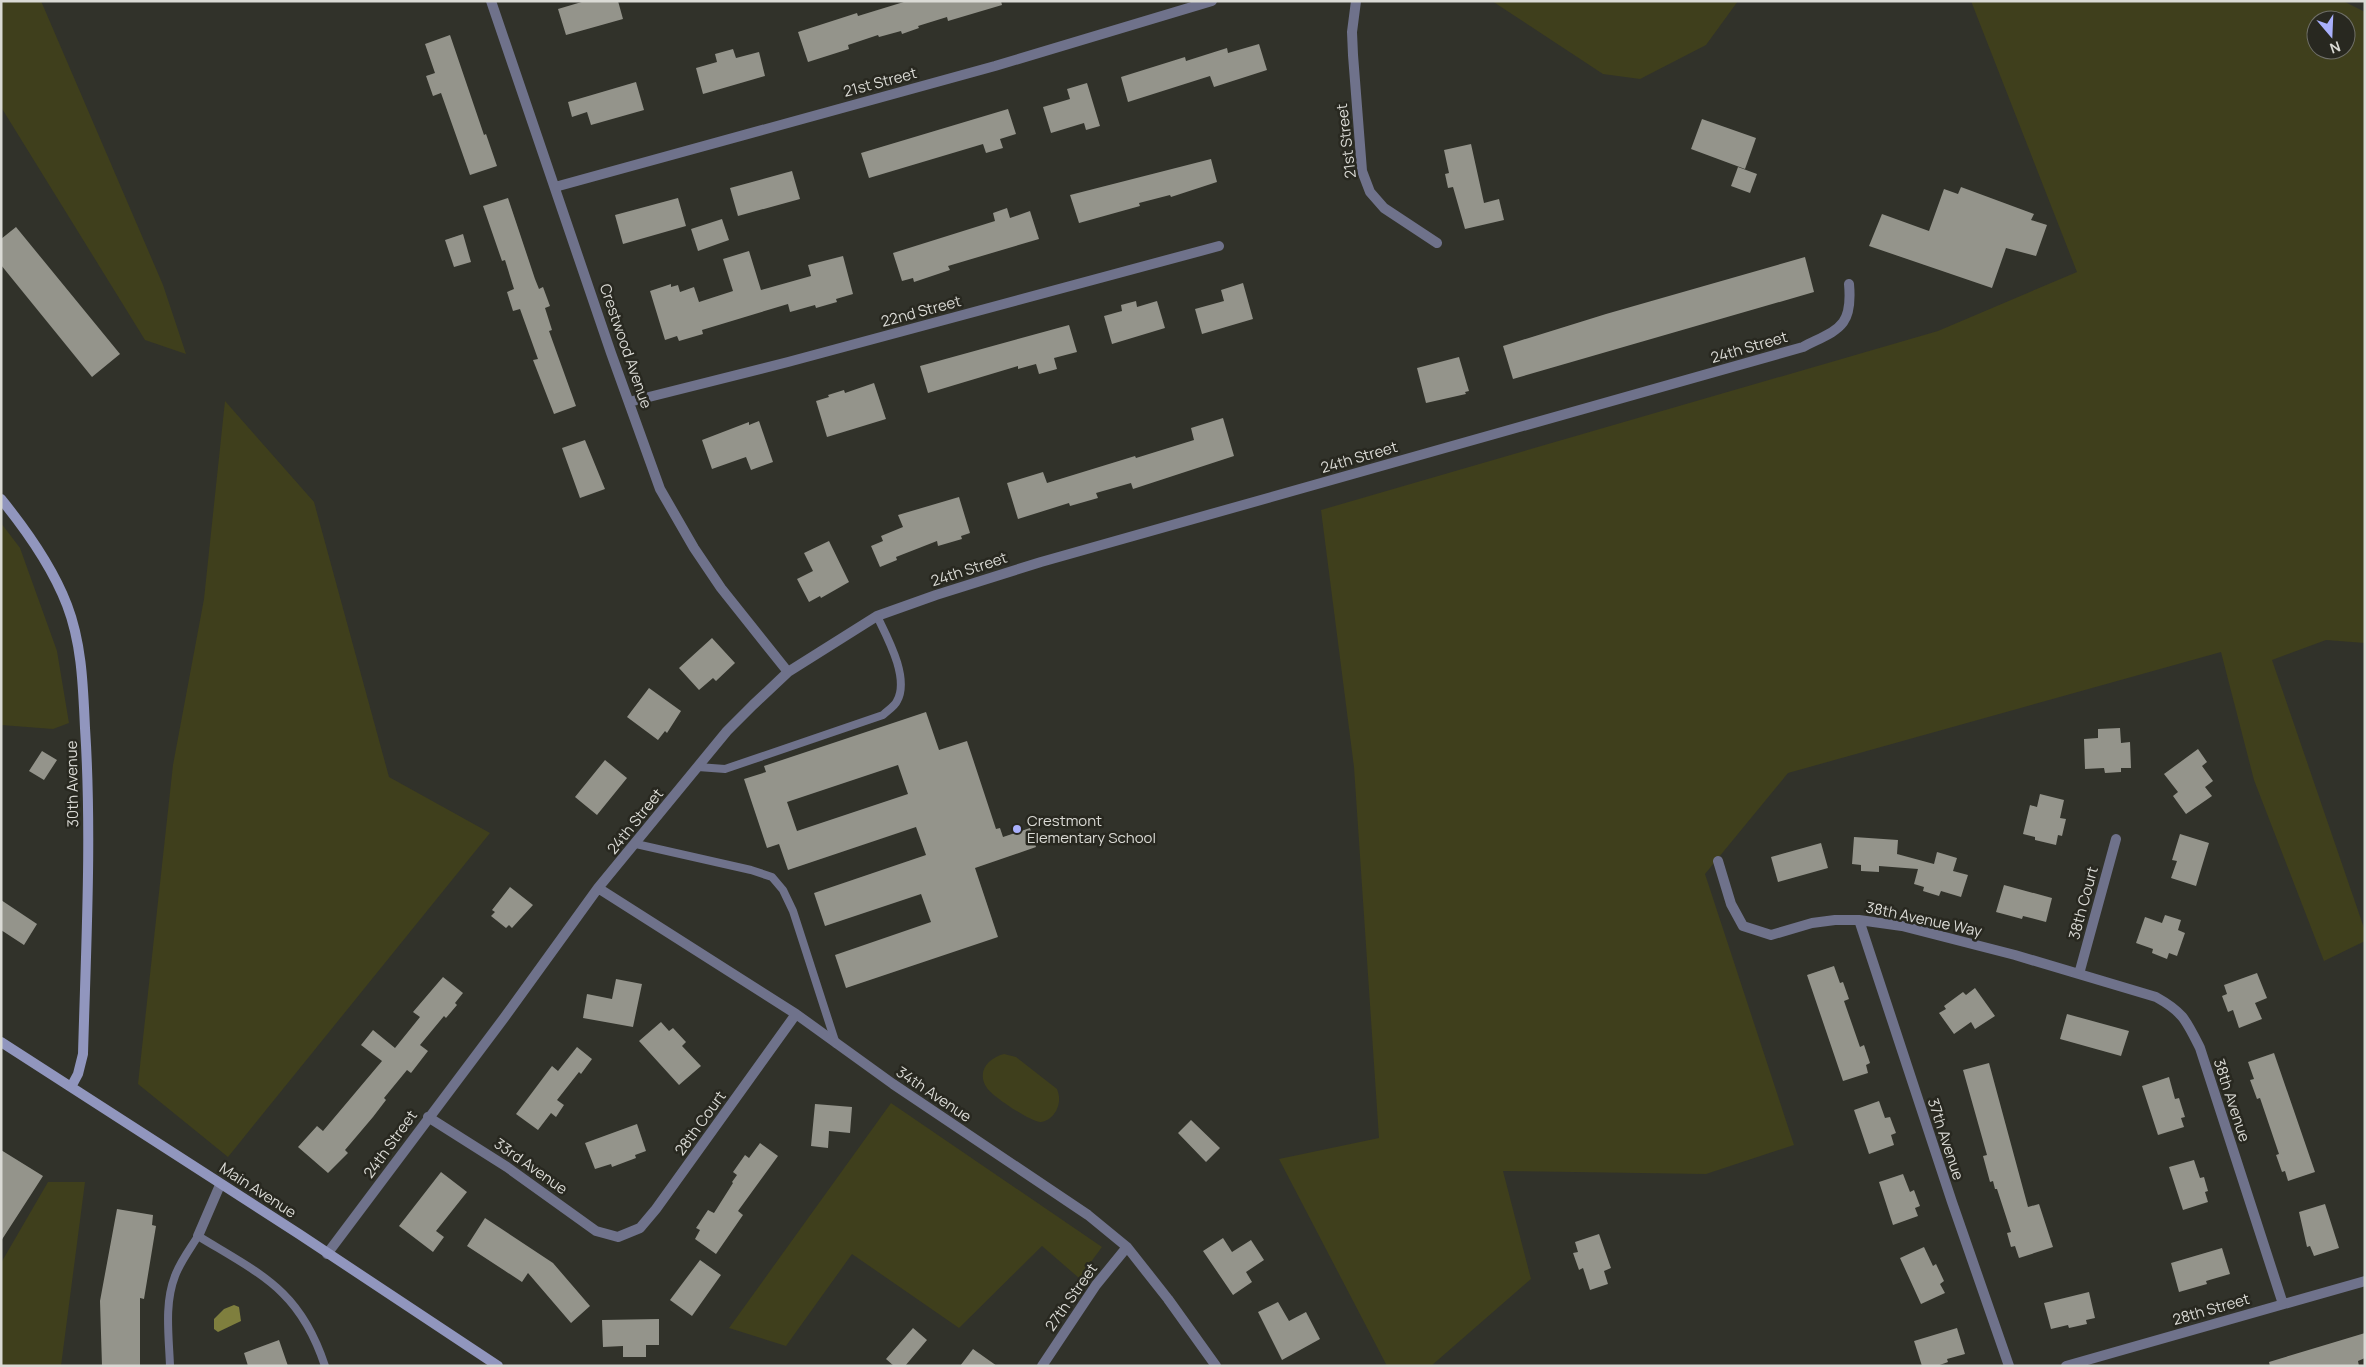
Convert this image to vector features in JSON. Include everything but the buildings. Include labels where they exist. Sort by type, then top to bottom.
[{"type":"street","name":"Crestwood Avenue","points":[[491,1],[611,353],[660,489],[694,548],[721,588],[788,672]]},
{"type":"street","name":"21st Street","points":[[555,186],[995,66],[1212,1]]},
{"type":"street","name":"21st Street","points":[[1356,1],[1352,32],[1362,171],[1370,192],[1384,208],[1437,243]]},
{"type":"street","name":"22nd Street","points":[[629,402],[788,362],[1219,246]]},
{"type":"street","name":"24th Street","points":[[327,1254],[504,1018],[598,888],[636,844],[727,730],[788,672],[877,616],[936,595],[1041,562],[1803,347],[1841,328],[1851,306],[1849,284]]},
{"type":"street","name":"30th Avenue","points":[[1,499],[34,541],[67,604],[81,651],[88,768],[88,882],[83,1054],[78,1074],[71,1087]]},
{"type":"street","name":"38th Court","points":[[2079,974],[2116,839]]},
{"type":"street","name":"38th Avenue Way","points":[[1718,861],[1730,904],[1743,926],[1771,935],[1812,923],[1835,920],[1859,920],[1902,926],[2079,974]]},
{"type":"street","name":"34th Avenue","points":[[598,888],[796,1014],[836,1044],[1088,1215],[1127,1247],[1168,1299],[1216,1366]]},
{"type":"street","name":"37th Avenue","points":[[1859,920],[1949,1193],[2009,1366]]},
{"type":"street","name":"38th Avenue","points":[[2079,974],[2156,997],[2176,1009],[2189,1027],[2207,1070],[2283,1304]]},
{"type":"street","name":"28th Court","points":[[618,1237],[640,1228],[656,1209],[796,1014]]},
{"type":"street","name":"Main Avenue","points":[[1,1042],[498,1366]]},
{"type":"street","name":"33rd Avenue","points":[[428,1117],[507,1166],[596,1231],[618,1237]]},
{"type":"street","points":[[198,1236],[220,1184]]},
{"type":"street","name":"27th Street","points":[[1042,1366],[1096,1285],[1127,1247]]},
{"type":"street","name":"28th Street","points":[[2066,1366],[2365,1281]]},
{"type":"lane","points":[[698,767],[725,769],[883,715],[898,701],[902,678],[891,646],[877,616]]},
{"type":"lane","points":[[636,844],[752,870],[772,877],[783,890],[793,912],[836,1044]]},
{"type":"lane","points":[[170,1366],[168,1327],[174,1277],[198,1236],[260,1273],[277,1286],[307,1321],[325,1366]]},
{"type":"shaded area","points":[[1,1],[41,1],[163,285],[186,354],[145,340],[1,107]]},
{"type":"shaded area","points":[[1492,1],[1738,1],[1706,45],[1640,79],[1603,74]]},
{"type":"shaded area","points":[[1971,1],[2343,1],[2365,12],[2365,643],[2326,640],[2272,660],[2365,931],[2365,941],[2324,961],[2254,780],[2221,652],[1788,773],[1705,874],[1794,1145],[1706,1174],[1503,1171],[1531,1279],[1431,1366],[1387,1366],[1279,1159],[1379,1138],[1354,767],[1321,510],[1938,331],[2077,272]]},
{"type":"shaded area","points":[[225,401],[314,502],[389,777],[490,833],[228,1157],[138,1084],[173,765],[204,599]]},
{"type":"shaded area","points":[[1,523],[20,548],[57,651],[69,723],[53,729],[1,725]]},
{"type":"shaded area","points":[[1004,1054],[1016,1057],[1057,1089],[1058,1105],[1055,1113],[1048,1119],[1041,1122],[1021,1114],[1004,1103],[987,1088],[983,1076],[985,1066],[993,1059]]},
{"type":"shaded area","points":[[891,1103],[1102,1247],[1079,1278],[1042,1246],[959,1328],[852,1254],[786,1346],[729,1328]]},
{"type":"shaded area","points":[[48,1182],[85,1182],[61,1366],[1,1366],[1,1263]]},
{"type":"shaded area","points":[[234,1305],[239,1307],[241,1321],[218,1332],[214,1329],[214,1319],[224,1309]]},
{"type":"place","name":"Crestmont Elementary School","points":[[1017,829]]}]
